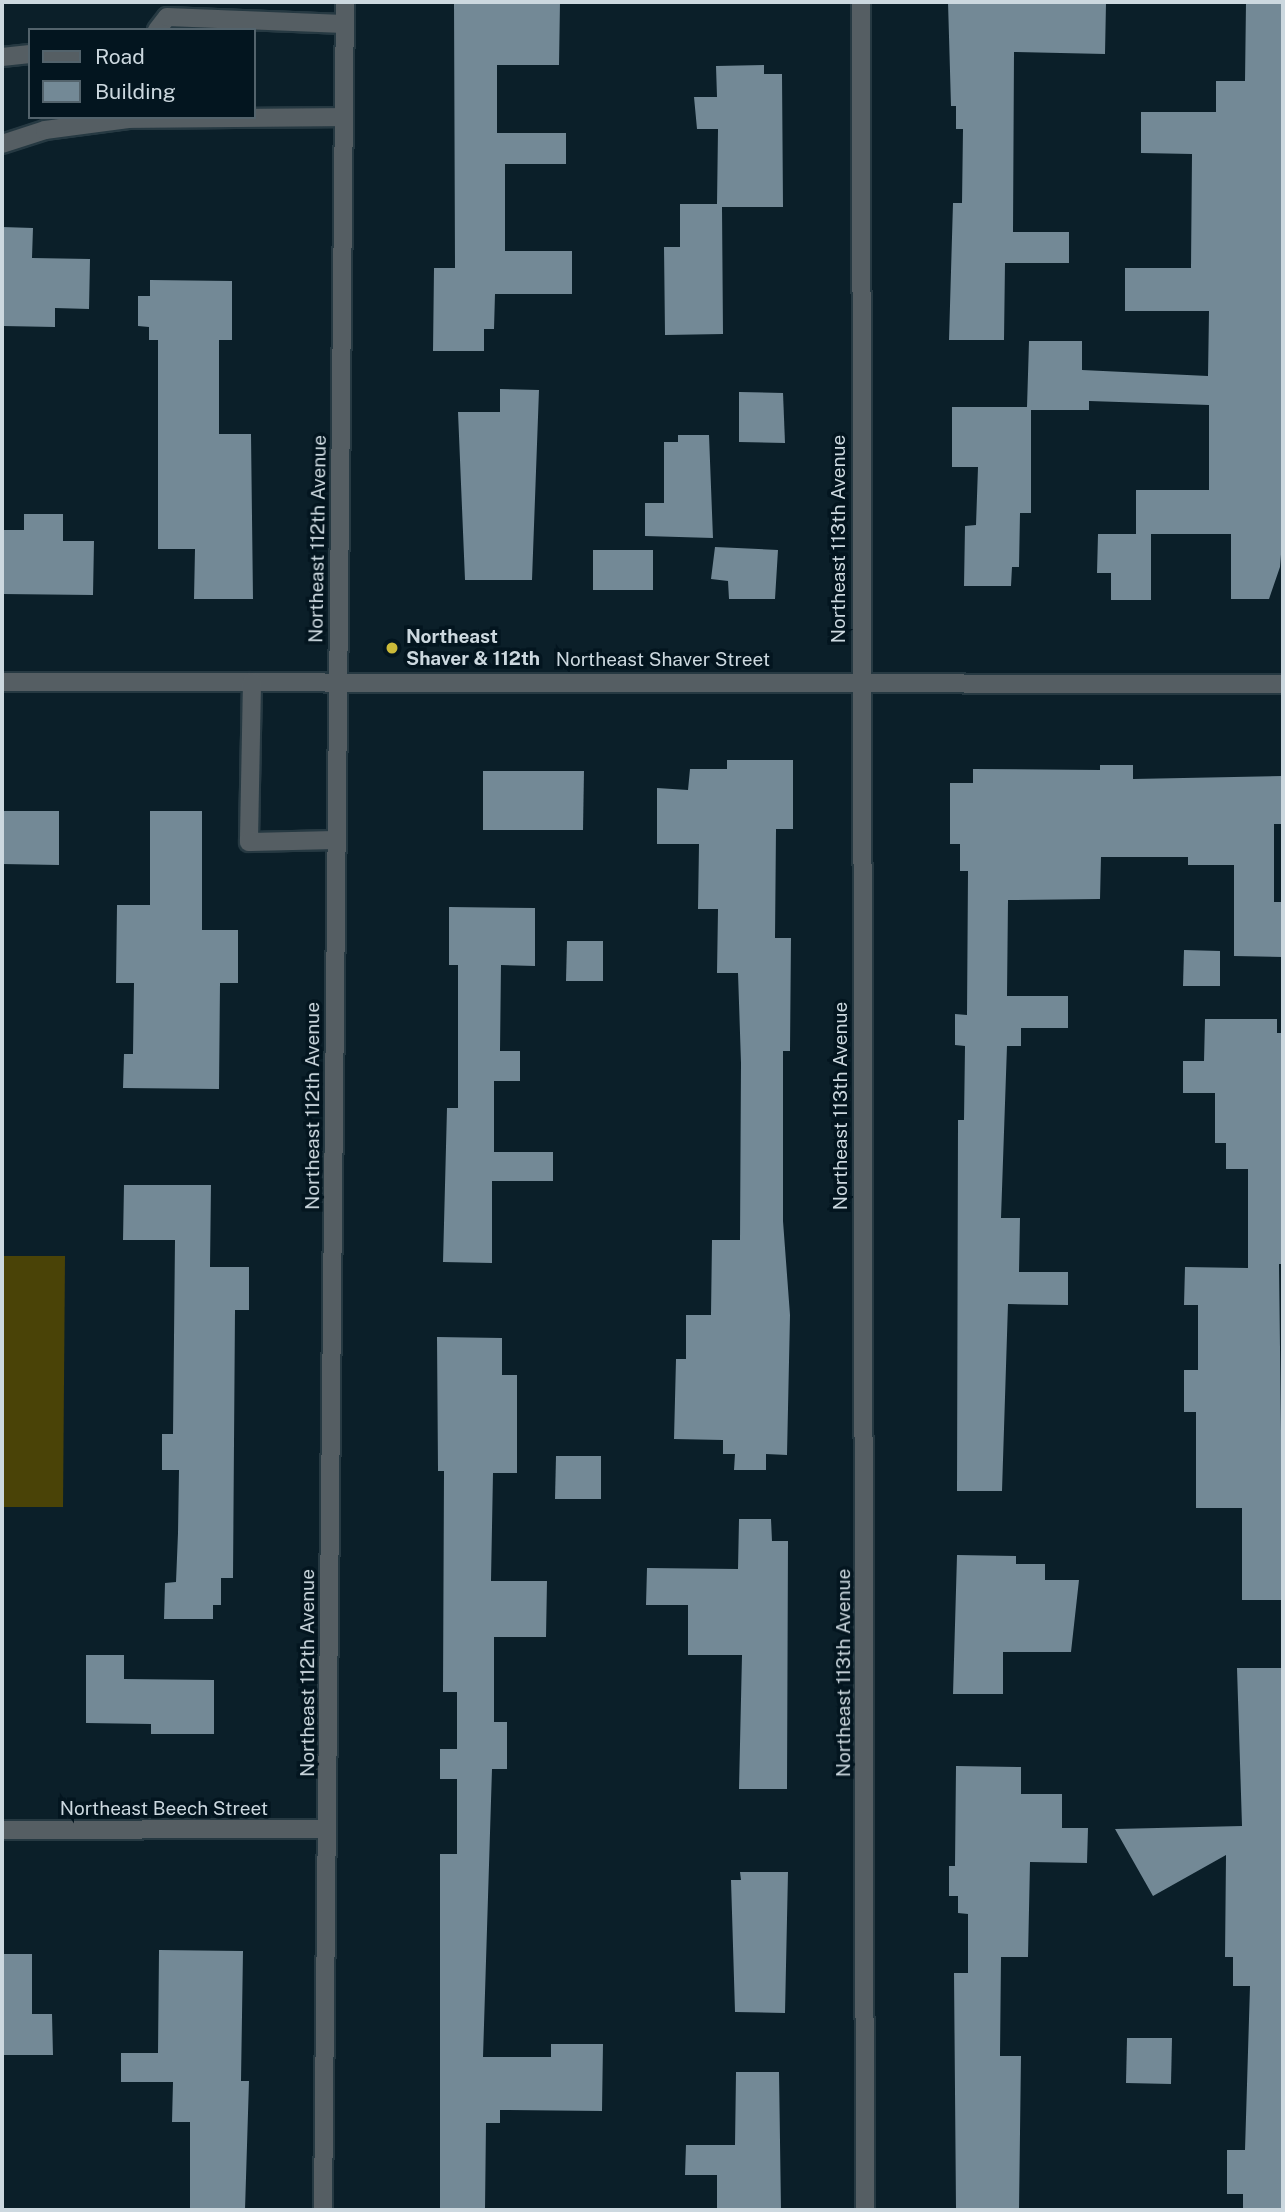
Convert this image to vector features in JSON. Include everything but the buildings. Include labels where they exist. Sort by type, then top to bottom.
[{"type":"street","name":"Northeast 112th Avenue","points":[[323,2210],[345,2]]},
{"type":"street","name":"Northeast 113th Avenue","points":[[861,2],[859,681],[865,2210]]},
{"type":"street","points":[[159,28],[167,17],[344,24]]},
{"type":"street","points":[[2,57],[28,54]]},
{"type":"street","points":[[256,118],[343,117]]},
{"type":"street","points":[[2,144],[45,130],[128,119]]},
{"type":"street","name":"Northeast Shaver Street","points":[[2,682],[859,681],[1283,684]]},
{"type":"street","points":[[251,682],[249,842],[336,840]]},
{"type":"street","name":"Northeast Beech Street","points":[[2,1830],[327,1829]]},
{"type":"shaded area","points":[[2,1256],[65,1256],[63,1507],[2,1507]]},
{"type":"place","name":"Northeast Shaver & 112th","points":[[392,648]]}]
